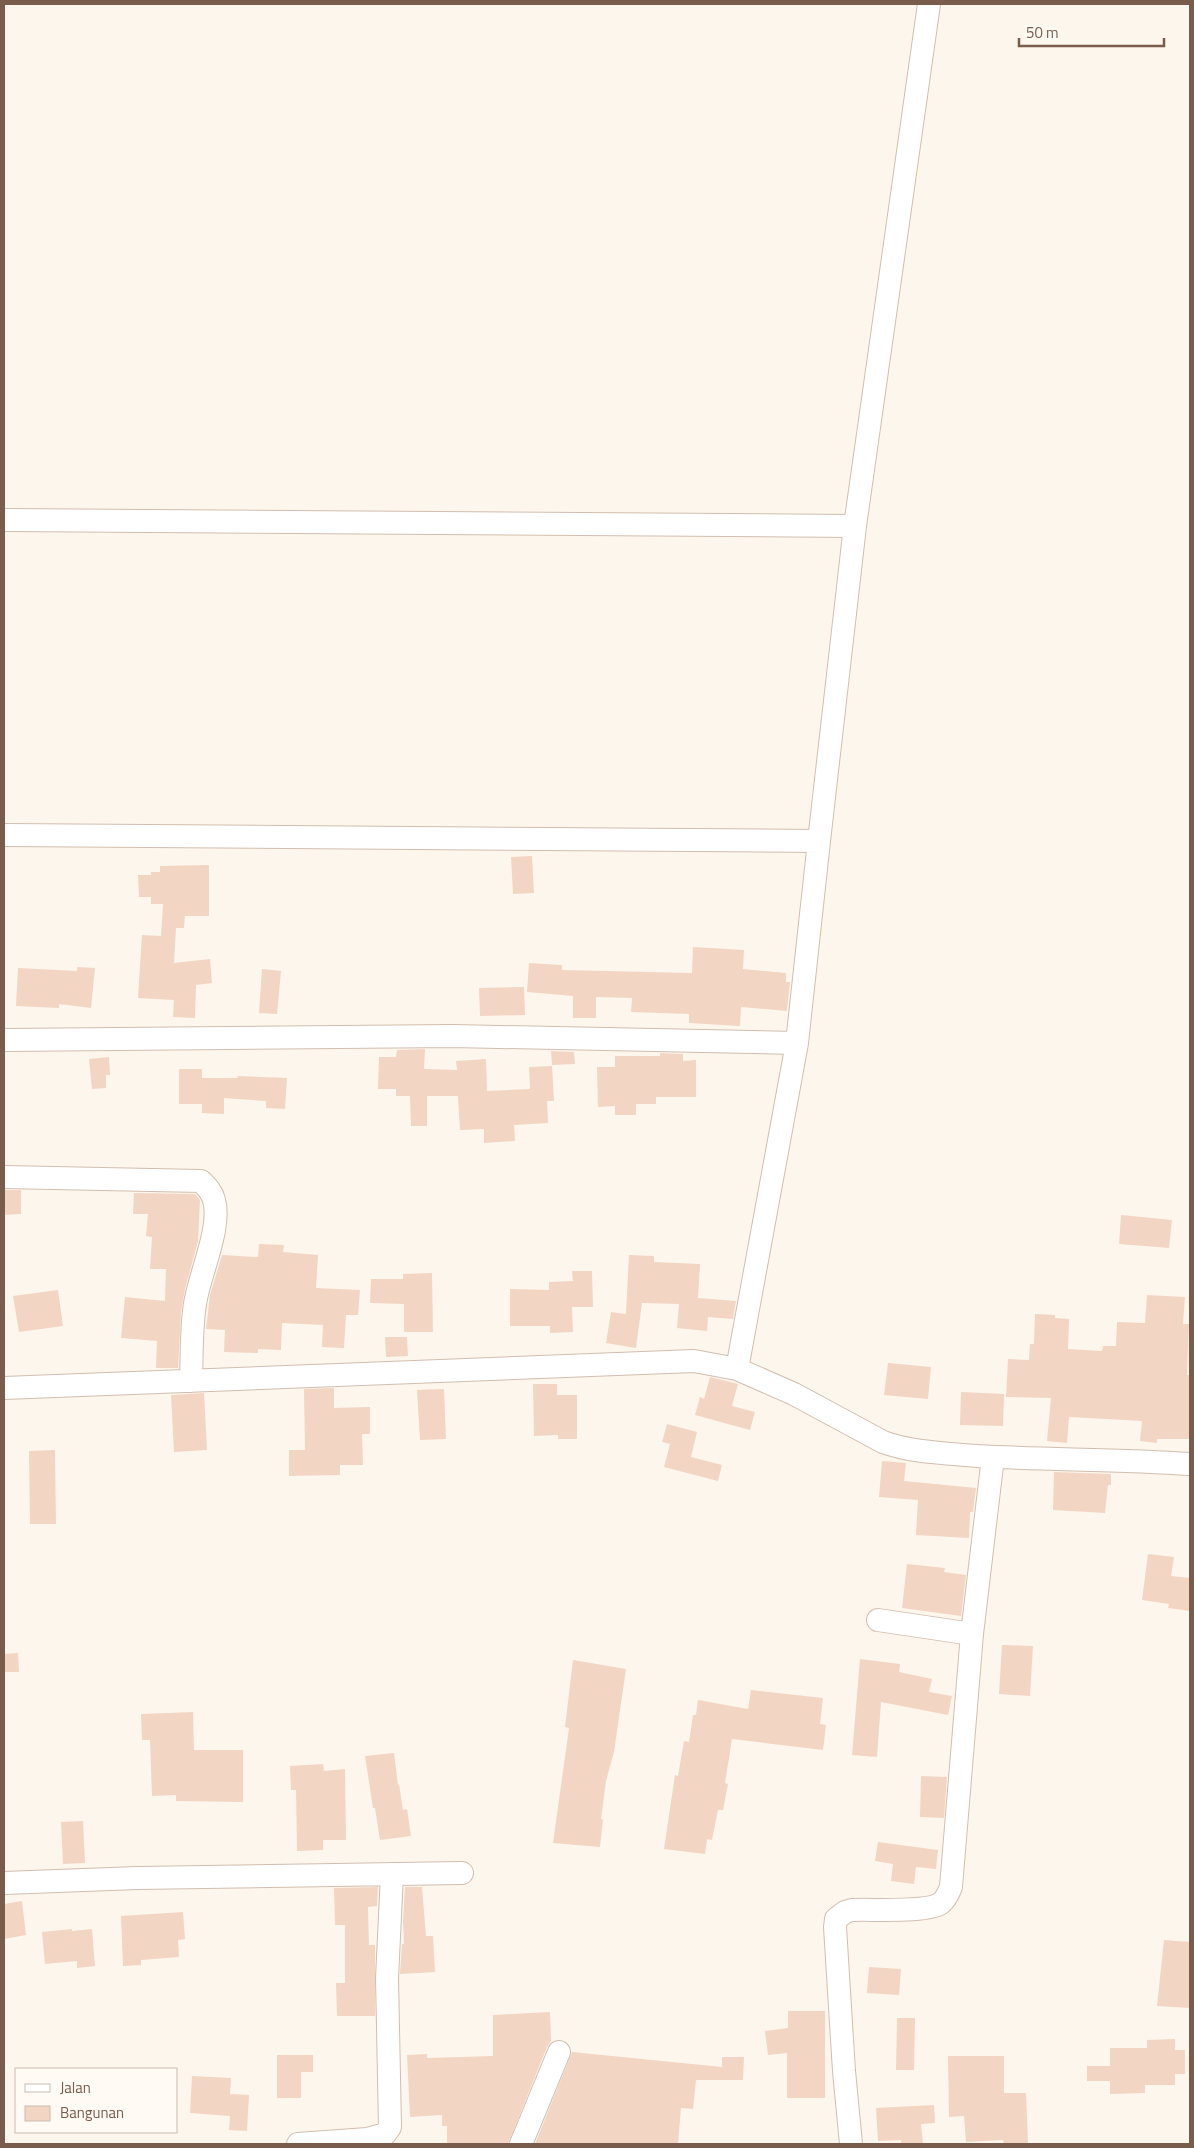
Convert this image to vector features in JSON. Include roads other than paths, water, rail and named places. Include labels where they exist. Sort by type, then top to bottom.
[{"type":"street","points":[[737,1369],[797,1043],[855,526],[929,4]]},
{"type":"street","points":[[4,520],[855,526]]},
{"type":"street","points":[[4,835],[819,841]]},
{"type":"street","points":[[4,1040],[453,1036],[797,1043]]},
{"type":"street","points":[[4,1178],[201,1182],[210,1190],[214,1201],[215,1217],[205,1268],[195,1304],[190,1380]]},
{"type":"street","points":[[4,1388],[694,1361],[737,1369],[794,1394],[883,1442],[918,1452],[993,1457],[1190,1464]]},
{"type":"street","points":[[851,2144],[844,2071],[835,1934],[836,1919],[845,1912],[852,1910],[926,1909],[942,1903],[951,1887],[972,1634],[993,1457]]},
{"type":"street","points":[[878,1620],[972,1634]]},
{"type":"street","points":[[4,1882],[462,1873]]},
{"type":"street","points":[[298,2144],[367,2139],[385,2134],[390,2127],[387,1978],[392,1874]]},
{"type":"street","points":[[521,2144],[559,2052]]}]
